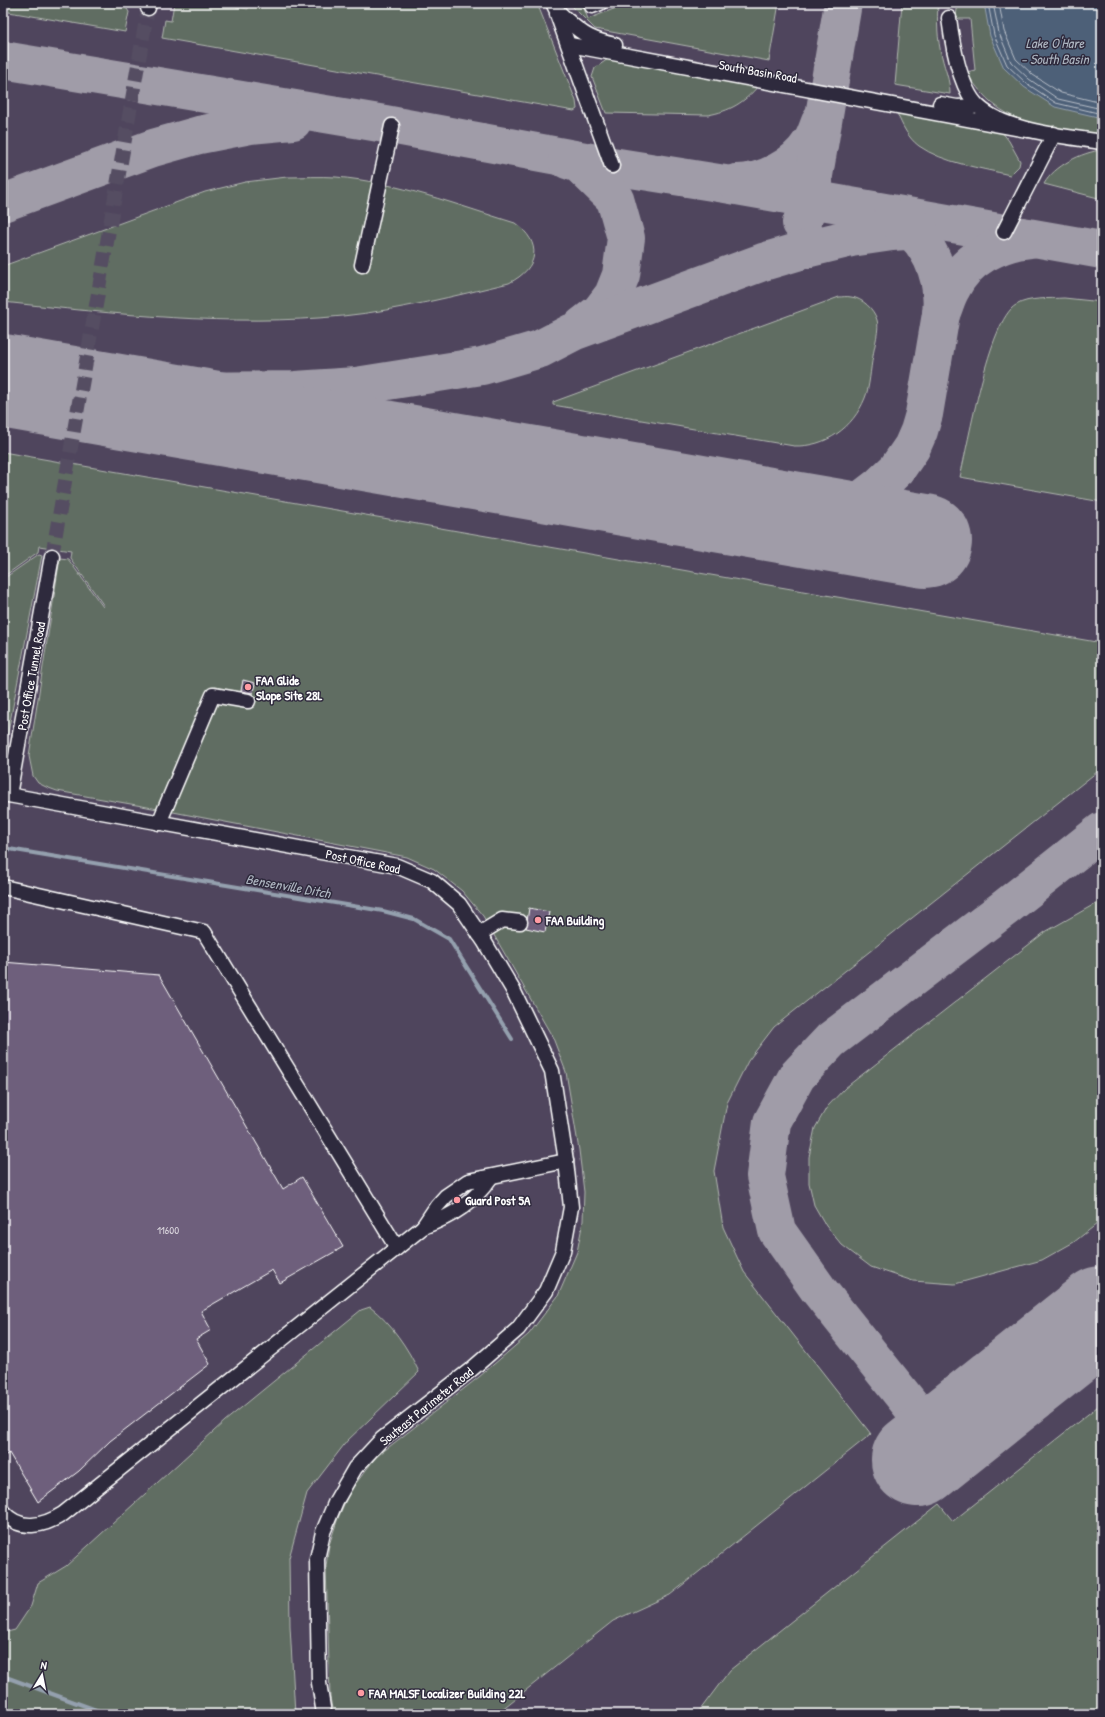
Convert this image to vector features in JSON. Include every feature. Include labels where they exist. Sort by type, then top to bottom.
[{"type":"lane","points":[[591,3],[592,6],[600,3]]},
{"type":"lane","points":[[554,6],[570,46],[612,166]]},
{"type":"lane","name":"South Basin Road","points":[[554,6],[580,33],[597,41],[618,46],[957,107],[977,106]]},
{"type":"lane","points":[[948,18],[957,65],[966,88],[977,106],[996,119],[1027,130]]},
{"type":"lane","points":[[570,46],[1027,130],[1102,142]]},
{"type":"lane","points":[[362,265],[392,126]]},
{"type":"lane","points":[[1004,232],[1054,134]]},
{"type":"lane","name":"Post Office Tunnel Road","points":[[6,795],[52,556]]},
{"type":"lane","points":[[159,823],[213,695],[248,701]]},
{"type":"lane","name":"Post Office Road","points":[[6,795],[397,866],[432,881],[459,904],[479,934],[513,990],[552,1071],[566,1161]]},
{"type":"lane","points":[[3,887],[204,932],[397,1248]]},
{"type":"lane","points":[[479,934],[502,920],[520,922]]},
{"type":"lane","points":[[3,1512],[15,1522],[25,1525],[37,1525],[51,1522],[63,1514],[423,1227],[437,1206],[446,1196],[468,1180],[491,1177],[566,1161]]},
{"type":"lane","name":"Souteast Parimeter Road","points":[[324,1714],[318,1683],[317,1559],[323,1532],[336,1501],[355,1468],[382,1439],[473,1368],[518,1329],[546,1291],[563,1251],[571,1207],[566,1161]]},
{"type":"shaded area","points":[[3,3],[1102,3],[1102,1714],[3,1714]]},
{"type":"green space","points":[[3,3],[123,3],[129,12],[125,32],[3,11]]},
{"type":"green space","points":[[174,3],[214,3],[248,9],[249,3],[537,3],[576,101],[577,109],[574,111],[162,38],[165,20],[171,21]]},
{"type":"green space","points":[[569,3],[582,3],[588,19],[629,3],[779,3],[769,61],[595,29]]},
{"type":"green space","points":[[902,3],[938,3],[938,37],[950,94],[895,85]]},
{"type":"green space","name":"Lake O'Hare - South Basin","points":[[958,3],[1102,3],[1102,136],[1052,128],[1021,120],[994,104],[981,92],[971,80],[967,72],[975,70],[970,19],[959,19],[956,16]]},
{"type":"green space","points":[[608,59],[759,85],[748,97],[736,105],[723,111],[708,115],[606,113],[592,77],[595,68]]},
{"type":"green space","points":[[904,112],[962,123],[973,128],[985,128],[1002,132],[1009,141],[1020,161],[1019,166],[1010,175],[939,157],[915,143],[906,131],[897,113]]},
{"type":"green space","points":[[1102,150],[1102,199],[1044,184],[1054,171],[1069,161],[1094,151]]},
{"type":"green space","points":[[287,177],[336,177],[382,184],[427,195],[515,223],[530,239],[534,255],[527,270],[509,283],[447,298],[343,316],[301,319],[215,320],[130,315],[3,302],[3,266],[205,192],[245,182]]},
{"type":"green space","points":[[839,297],[859,299],[867,305],[877,320],[877,333],[868,388],[860,409],[846,427],[837,434],[817,443],[794,446],[553,405],[553,402]]},
{"type":"green space","points":[[1064,298],[1102,302],[1102,502],[960,477],[981,384],[997,334],[1006,315],[1021,302],[1040,299]]},
{"type":"green space","points":[[3,452],[1102,643],[1102,768],[774,1027],[748,1061],[727,1103],[714,1171],[723,1227],[744,1272],[871,1434],[670,1595],[613,1621],[496,1714],[333,1714],[330,1697],[326,1566],[329,1545],[338,1518],[350,1491],[376,1457],[479,1377],[529,1334],[558,1296],[577,1252],[583,1221],[584,1192],[579,1150],[566,1072],[553,1038],[483,916],[462,891],[434,869],[407,857],[57,791],[38,783],[33,776],[29,756],[60,558],[68,559],[103,607],[104,606],[70,558],[71,551],[39,546],[38,552],[3,577]]},
{"type":"green space","points":[[39,554],[42,555],[3,758],[3,579]]},
{"type":"green space","points":[[1102,900],[1102,1220],[1074,1242],[1042,1260],[955,1284],[913,1281],[871,1267],[842,1245],[826,1226],[814,1205],[809,1183],[809,1157],[815,1128],[827,1107],[845,1088],[1045,932]]},
{"type":"green space","points":[[370,1307],[392,1328],[410,1354],[419,1372],[347,1441],[307,1493],[289,1558],[290,1626],[295,1714],[3,1714],[3,1633],[15,1630],[31,1606],[38,1583],[66,1566],[225,1421],[361,1310]]},
{"type":"green space","points":[[1102,1403],[1102,1714],[697,1714],[730,1670],[939,1504],[953,1521]]},
{"type":"water","name":"Lake O'Hare - South Basin","points":[[984,3],[1102,3],[1102,118],[1055,107],[1024,87],[1004,68],[990,36]]},
{"type":"building","name":"FAA Glide Slope Site 28L","points":[[243,680],[255,683],[253,693],[241,691]]},
{"type":"building","name":"FAA Building","points":[[529,908],[549,912],[545,932],[526,928]]},
{"type":"building","points":[[3,962],[159,975],[283,1189],[302,1177],[343,1247],[280,1283],[272,1270],[201,1311],[211,1330],[196,1339],[210,1364],[110,1441],[79,1471],[38,1502],[9,1453],[3,1457]]},
{"type":"waterway","name":"Bensenville Ditch","points":[[3,848],[383,911],[414,919],[449,939],[512,1039]]},
{"type":"waterway","name":"Bensenville Ditch","points":[[3,1676],[107,1714]]},
{"type":"taxiway","points":[[801,223],[810,199],[843,3]]},
{"type":"taxiway","points":[[3,60],[385,124],[612,166],[725,184],[1102,250]]},
{"type":"taxiway","points":[[3,203],[153,148],[199,135],[250,125],[293,121]]},
{"type":"taxiway","points":[[736,183],[757,180],[778,172],[788,166],[805,151],[815,135],[820,122]]},
{"type":"taxiway","points":[[567,160],[579,164],[615,199],[626,238],[621,275],[613,295],[600,312],[582,326]]},
{"type":"taxiway","points":[[802,520],[849,509],[879,486],[897,469],[912,447],[919,431],[924,414],[942,300],[937,272],[932,258],[925,246],[905,225],[892,218]]},
{"type":"taxiway","points":[[7,381],[173,391],[295,390],[356,386],[482,366],[540,349],[573,332],[763,262],[851,238],[919,230]]},
{"type":"taxiway","points":[[941,314],[949,294],[958,278],[974,261],[995,248],[1030,239]]},
{"type":"taxiway","points":[[940,1442],[818,1289],[777,1231],[765,1176],[772,1122],[797,1076],[831,1040],[1006,907],[1102,831]]},
{"type":"runway","points":[[3,381],[925,541]]},
{"type":"runway","points":[[918,1460],[1102,1313]]},
{"type":"tunnel","points":[[52,556],[148,8]]},
{"type":"place","name":"FAA Glide Slope Site 28L","points":[[248,687]]},
{"type":"place","name":"FAA Building","points":[[538,920]]},
{"type":"place","name":"Guard Post 5A","points":[[457,1200]]},
{"type":"place","name":"FAA MALSF Localizer Building 22L","points":[[361,1693]]}]
